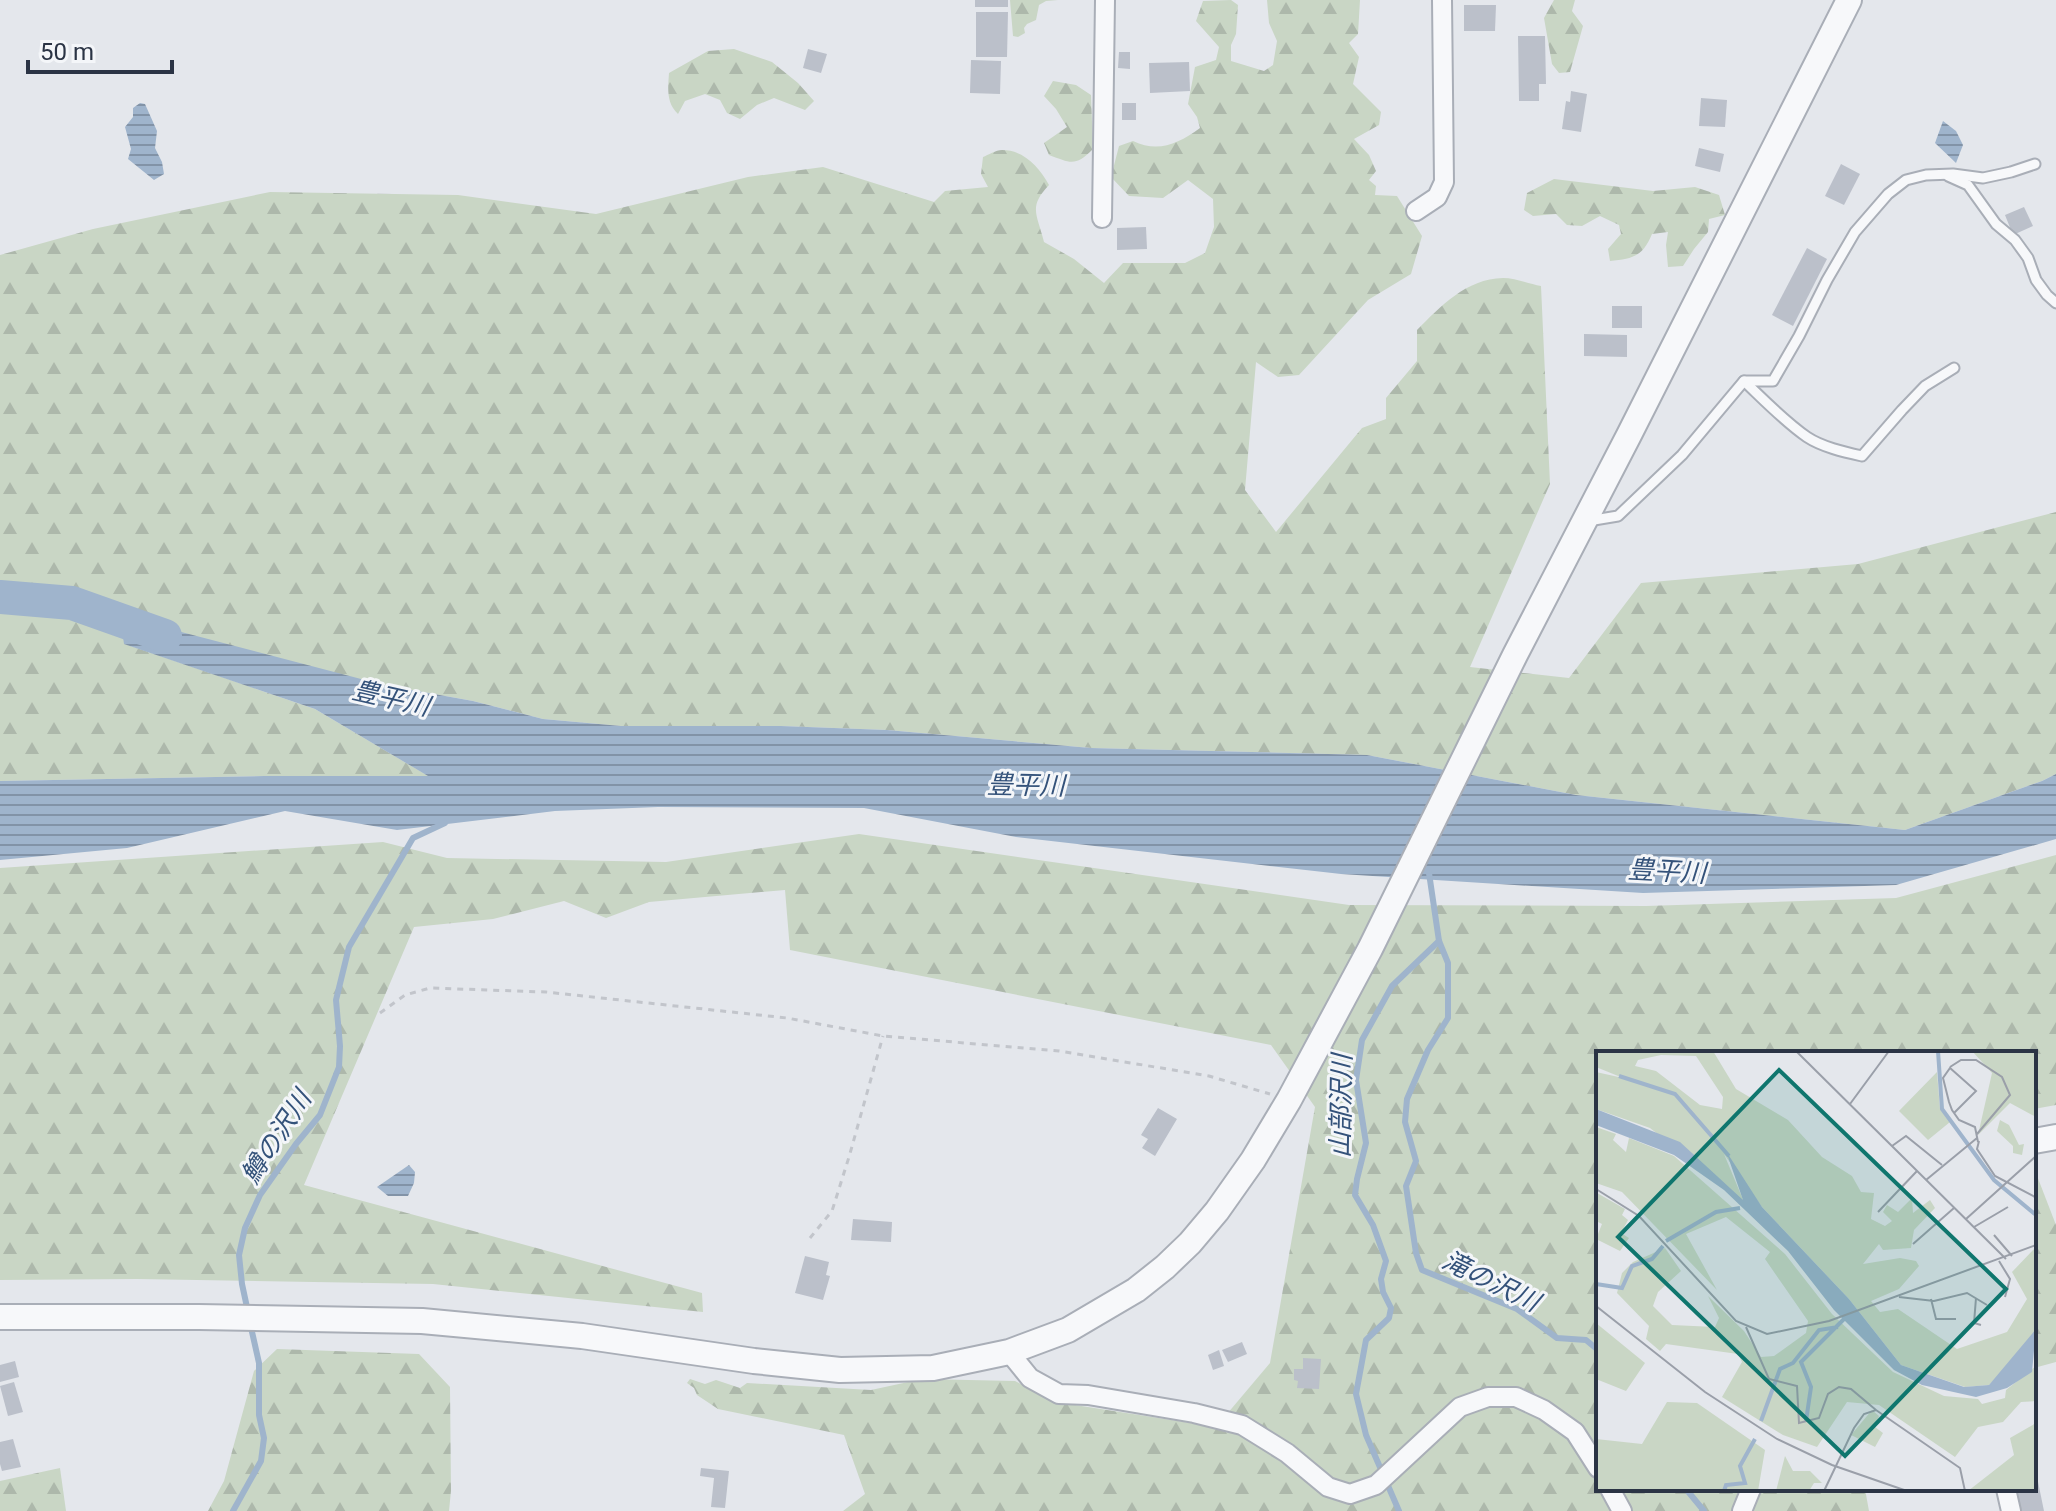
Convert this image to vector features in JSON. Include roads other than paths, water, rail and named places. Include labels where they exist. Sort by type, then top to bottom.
[{"type":"street","points":[[1102,218],[1105,0]]},
{"type":"street","points":[[1416,211],[1437,197],[1444,182],[1442,0]]},
{"type":"street","points":[[0,1317],[422,1321],[582,1336],[840,1370],[933,1368],[1009,1352],[1068,1330],[1136,1290],[1190,1243],[1217,1211],[1253,1160],[1289,1100],[1370,949],[1515,655],[1849,0]]},
{"type":"street","points":[[2036,1141],[2056,1137]]},
{"type":"street","points":[[1009,1352],[1030,1378],[1059,1394],[1088,1395],[1194,1413],[1242,1425],[1287,1453],[1328,1487],[1350,1494],[1382,1479],[1460,1407],[1488,1397],[1516,1397],[1544,1410],[1575,1432],[1596,1465]]},
{"type":"street","points":[[1611,1491],[1622,1511]]},
{"type":"street","points":[[1742,1511],[1750,1491]]},
{"type":"street","points":[[2006,1491],[2011,1511]]},
{"type":"lane","points":[[1744,381],[1773,381],[1855,232],[1888,194],[1906,180],[1945,174],[1983,178],[2035,164]]},
{"type":"lane","points":[[1945,174],[1968,185],[1996,224],[2015,240],[2028,258],[2036,280],[2056,303]]},
{"type":"lane","points":[[1744,381],[1809,438],[1862,456],[1925,386],[1954,368]]},
{"type":"lane","points":[[1584,522],[1618,516],[1682,455],[1744,381]]},
{"type":"water","points":[[140,103],[145,104],[157,131],[155,148],[164,174],[154,180],[128,159],[131,149],[125,127],[133,117],[133,108]]},
{"type":"water","points":[[1943,121],[1956,131],[1963,145],[1956,163],[1935,143]]},
{"type":"water","points":[[120,616],[384,685],[473,701],[543,719],[621,726],[781,726],[887,730],[1091,748],[1367,755],[1576,795],[1905,830],[2056,774],[2056,839],[1896,885],[1643,893],[1341,874],[1016,837],[864,808],[658,807],[555,811],[397,830],[285,811],[127,848],[0,860],[0,781],[428,776],[315,709],[124,644]]},
{"type":"water","points":[[409,1165],[415,1172],[408,1196],[388,1196],[377,1187]]},
{"type":"waterway","name":"豊平川","points":[[0,597],[72,603],[165,636]]},
{"type":"waterway","name":"鱒の沢川","points":[[248,1312],[239,1255],[245,1228],[260,1195],[320,1115],[339,1067],[336,1000],[349,947],[413,838],[445,823]]},
{"type":"waterway","name":"滝の沢川","points":[[1429,873],[1439,941],[1448,963],[1448,1018],[1428,1050],[1407,1099],[1405,1122],[1416,1161],[1406,1186],[1416,1253],[1422,1270],[1517,1309],[1557,1338],[1586,1340],[1596,1348]]},
{"type":"waterway","name":"山部沢川","points":[[1399,1511],[1366,1435],[1356,1394],[1366,1340],[1389,1318],[1391,1308],[1381,1279],[1386,1261],[1373,1225],[1355,1195],[1366,1143],[1356,1080],[1362,1040],[1392,986],[1439,941]]},
{"type":"waterway","name":"鱒の沢川","points":[[233,1511],[261,1461],[264,1438],[259,1415],[259,1363],[250,1323]]},
{"type":"waterway","name":"滝の沢川","points":[[1688,1491],[1704,1511]]}]
